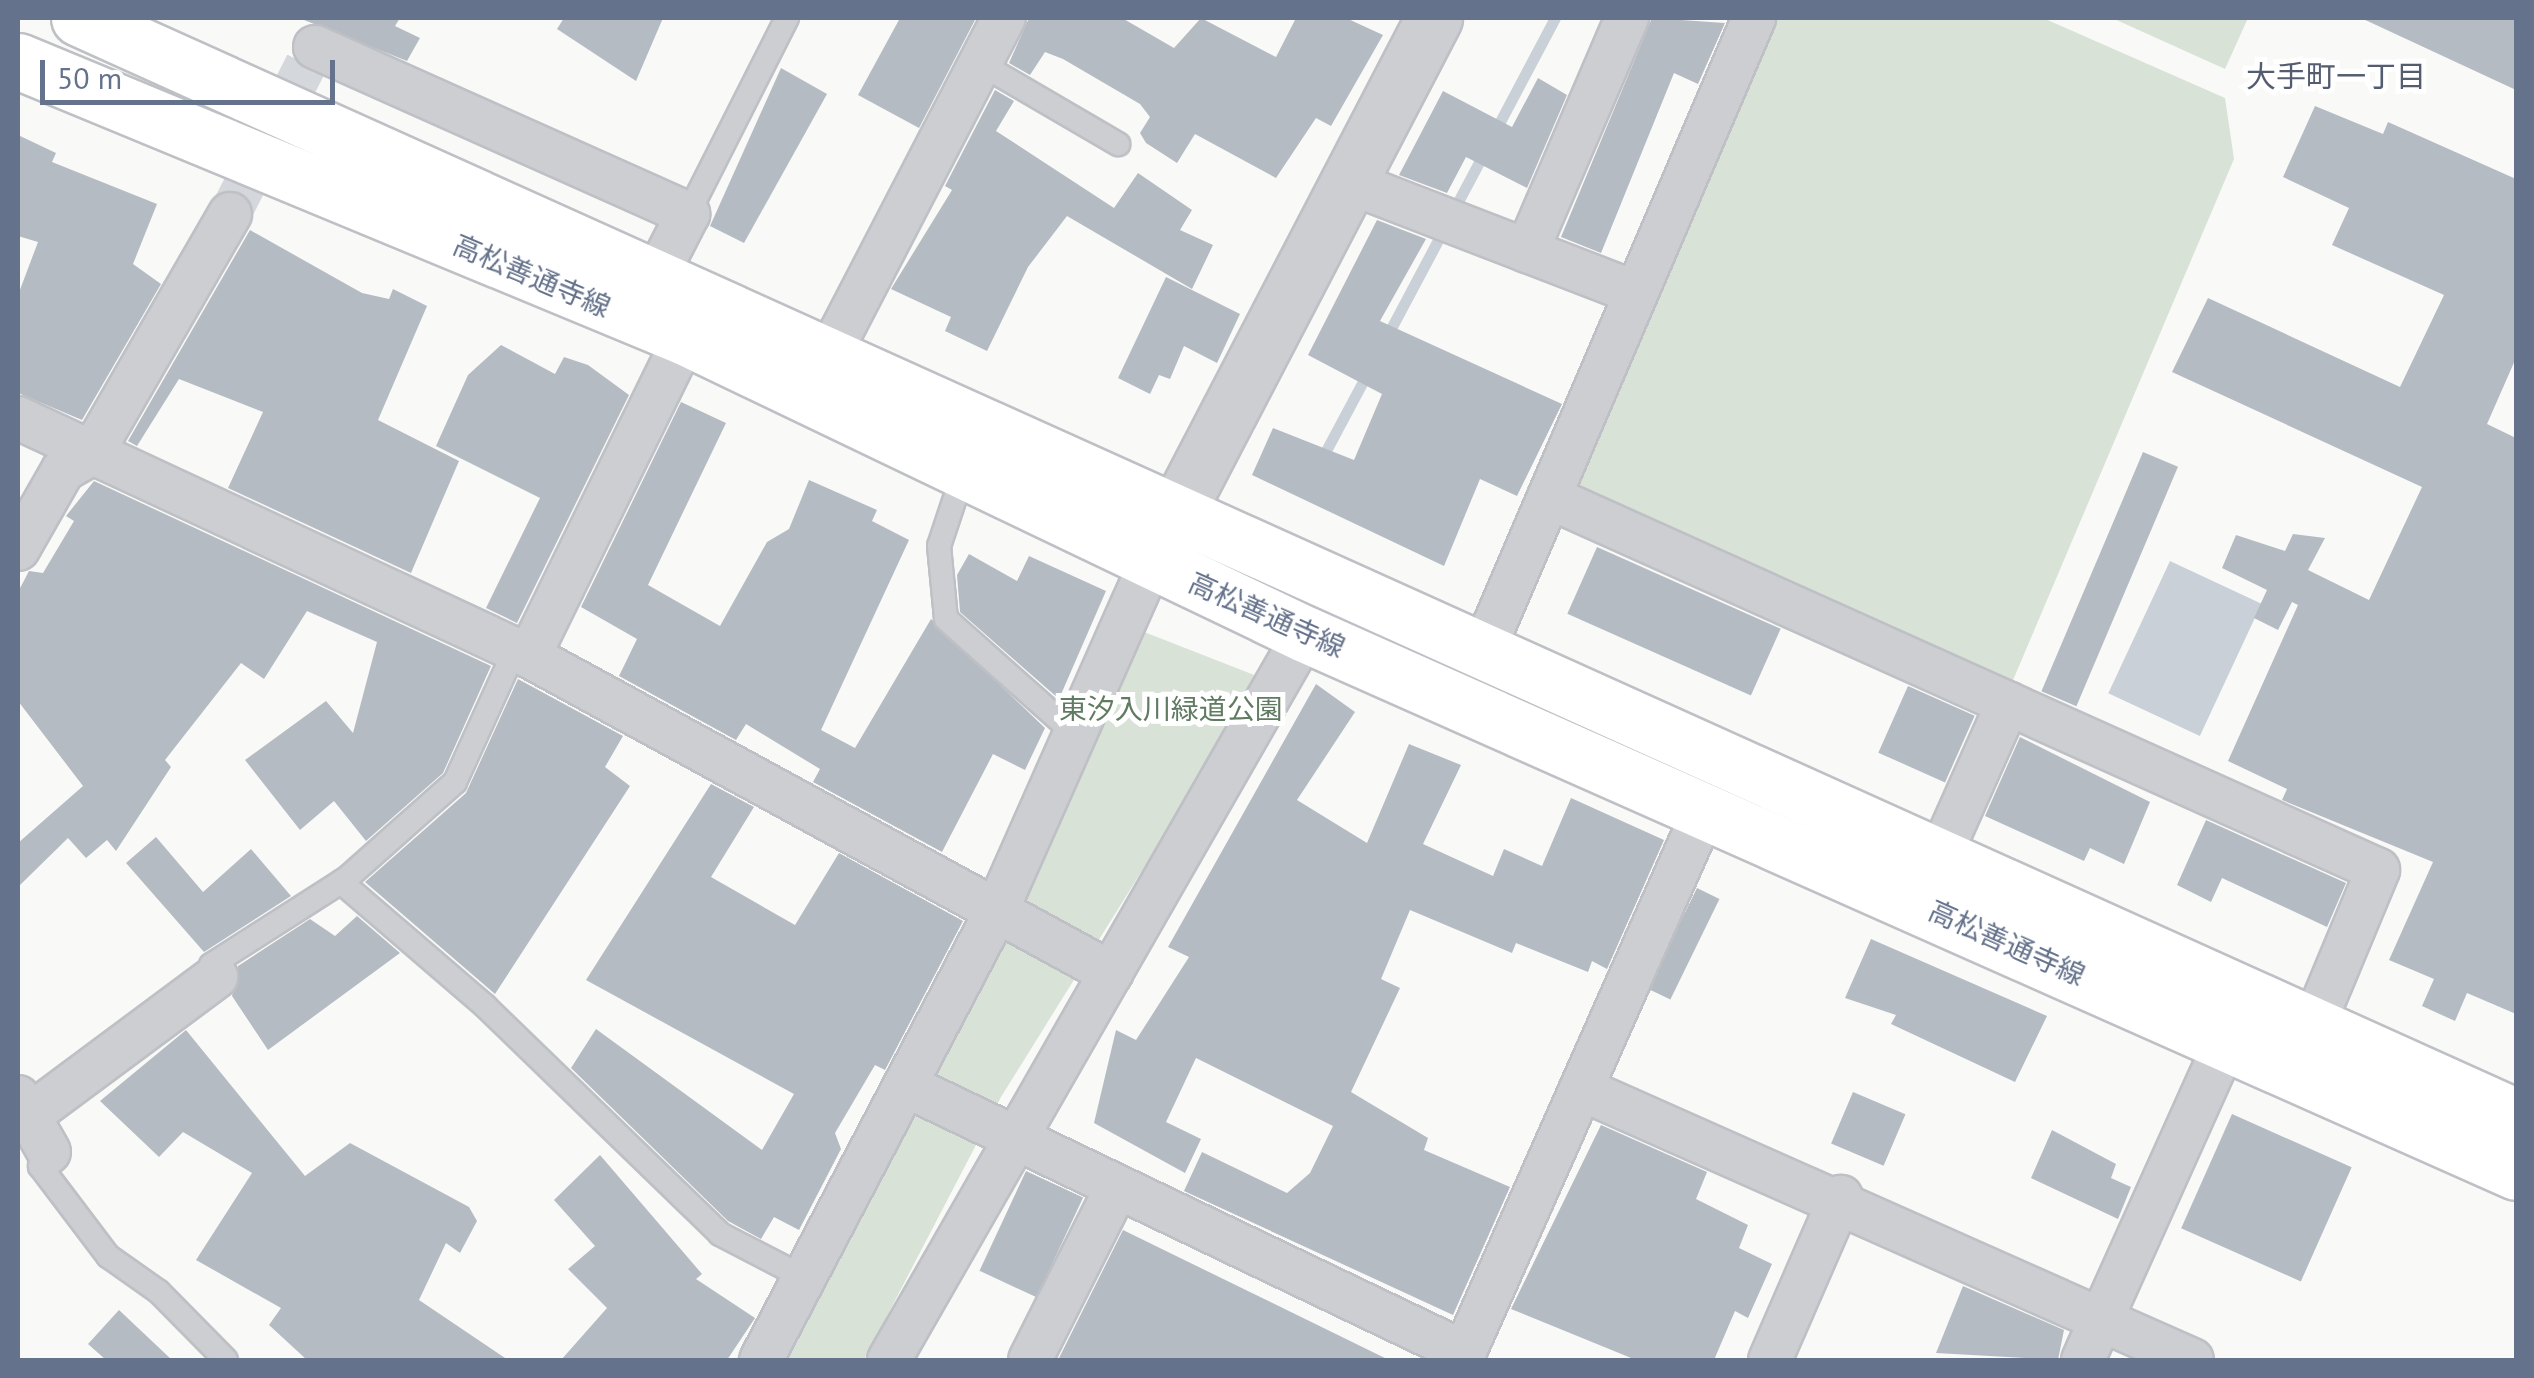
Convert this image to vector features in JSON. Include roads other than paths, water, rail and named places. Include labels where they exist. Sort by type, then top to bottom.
[{"type":"main road","name":"高松善通寺線","points":[[79,18],[658,272],[828,357],[1941,853],[2516,1172]]},
{"type":"main road","name":"高松善通寺線","points":[[18,61],[634,320],[685,337],[962,478],[1305,634],[1919,904],[2237,1018],[2314,1024],[2516,1117]]},
{"type":"street","points":[[828,357],[1004,18]]},
{"type":"street","points":[[761,1360],[996,912],[1150,563],[1434,18]]},
{"type":"street","points":[[1527,251],[1628,18]]},
{"type":"street","points":[[1484,649],[1754,18]]},
{"type":"street","points":[[318,41],[688,214],[634,320]]},
{"type":"street","points":[[1346,181],[1636,293]]},
{"type":"street","points":[[18,549],[63,470],[92,453],[230,214]]},
{"type":"street","points":[[522,653],[685,337]]},
{"type":"street","points":[[18,418],[522,653],[1111,973]]},
{"type":"street","points":[[1549,497],[2378,870],[2314,1024]]},
{"type":"street","points":[[889,1360],[1008,1138],[1111,973],[1305,634]]},
{"type":"street","points":[[1919,904],[2008,704]]},
{"type":"street","points":[[905,1086],[1463,1356],[1586,1091],[1705,808]]},
{"type":"street","points":[[32,1121],[205,1001]]},
{"type":"street","points":[[2084,1360],[2237,1018]]},
{"type":"street","points":[[1586,1091],[1842,1197],[2192,1360]]},
{"type":"street","points":[[1030,1360],[1116,1188]]},
{"type":"street","points":[[1770,1360],[1842,1197]]},
{"type":"lane","points":[[688,214],[788,18]]},
{"type":"lane","points":[[980,64],[1118,144]]},
{"type":"lane","points":[[962,478],[939,546],[946,620],[1074,733]]},
{"type":"lane","points":[[205,1001],[212,965],[341,882],[455,782],[522,653]]},
{"type":"lane","points":[[341,882],[485,1006],[720,1234],[803,1277]]},
{"type":"lane","points":[[32,1121],[40,1166],[108,1256],[219,1354]]},
{"type":"waterway","points":[[1494,133],[1555,18]]},
{"type":"waterway","points":[[1452,213],[1486,149]]},
{"type":"waterway","points":[[1387,336],[1444,229]]},
{"type":"waterway","points":[[1321,460],[1369,370]]},
{"type":"tunnel","points":[[230,214],[309,58]]},
{"type":"district","name":"大手町一丁目","points":[[2336,76]]},
{"type":"park label","name":"東汐入川緑道公園","points":[[1171,709]]}]
